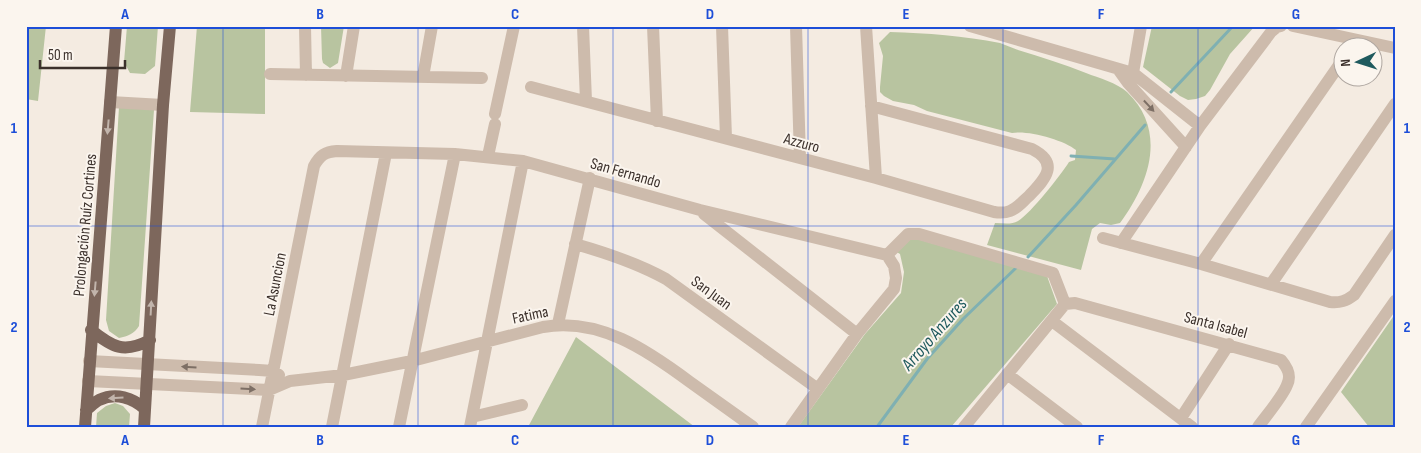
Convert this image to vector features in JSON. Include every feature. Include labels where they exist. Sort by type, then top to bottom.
[{"type":"main road","name":"Prolongación Ruíz Cortines","points":[[85,427],[116,26]]},
{"type":"main road","points":[[144,427],[163,105],[170,26]]},
{"type":"main road","points":[[91,330],[107,343],[117,347],[139,346],[150,340]]},
{"type":"main road","points":[[86,410],[100,400],[115,397],[130,398],[138,402],[145,409]]},
{"type":"street","points":[[305,26],[306,75]]},
{"type":"street","points":[[346,76],[354,26]]},
{"type":"street","points":[[423,77],[432,26]]},
{"type":"street","points":[[488,156],[514,26]]},
{"type":"street","points":[[583,26],[586,101]]},
{"type":"street","points":[[653,26],[657,121]]},
{"type":"street","points":[[722,26],[726,138]]},
{"type":"street","points":[[796,26],[800,158]]},
{"type":"street","points":[[866,26],[876,178]]},
{"type":"street","points":[[970,26],[994,29],[1118,69],[1200,126]]},
{"type":"street","points":[[1130,78],[1141,26]]},
{"type":"street","points":[[1121,243],[1200,126],[1271,32],[1281,26]]},
{"type":"street","points":[[1293,26],[1334,38]]},
{"type":"street","points":[[1201,264],[1334,72]]},
{"type":"street","points":[[270,74],[482,78]]},
{"type":"street","points":[[1130,78],[1186,147]]},
{"type":"street","name":"Azzuro","points":[[530,87],[1003,213],[1010,212],[1017,207],[1045,179],[1048,170],[1046,161],[1040,153],[1032,149],[871,106]]},
{"type":"street","points":[[110,102],[163,105]]},
{"type":"street","points":[[1271,284],[1395,104]]},
{"type":"street","name":"San Fernando","points":[[327,152],[456,154],[523,161],[700,210],[887,255]]},
{"type":"street","name":"La Asuncion","points":[[262,427],[314,166],[319,157],[327,152]]},
{"type":"street","points":[[332,427],[386,153]]},
{"type":"street","points":[[399,427],[456,154]]},
{"type":"street","points":[[522,405],[471,422],[523,161]]},
{"type":"street","points":[[558,324],[590,178]]},
{"type":"street","points":[[700,210],[858,334]]},
{"type":"street","points":[[791,427],[858,334],[894,289],[896,278],[894,266],[887,255],[908,234],[919,234],[1053,273],[1065,304],[964,427]]},
{"type":"street","points":[[1103,238],[1338,303],[1346,301],[1354,295],[1395,235]]},
{"type":"street","name":"San Juan","points":[[576,244],[621,258],[644,267],[666,279],[818,389]]},
{"type":"street","points":[[1306,427],[1395,301]]},
{"type":"street","name":"Santa Isabel","points":[[1065,304],[1075,303],[1281,360],[1287,366],[1288,384],[1258,427]]},
{"type":"street","points":[[1052,320],[1192,427]]},
{"type":"street","name":"Fatima","points":[[88,381],[270,390],[290,381],[343,375],[412,361],[486,340],[558,324],[578,325],[602,331],[628,341],[655,356],[753,427]]},
{"type":"street","points":[[1181,418],[1228,344]]},
{"type":"street","points":[[89,362],[273,371],[290,381]]},
{"type":"street","points":[[223,388],[224,369]]},
{"type":"street","points":[[1007,374],[1077,427]]},
{"type":"green space","points":[[26,26],[46,26],[38,101],[26,99]]},
{"type":"green space","points":[[127,26],[158,26],[155,66],[145,74],[130,73],[124,62]]},
{"type":"green space","points":[[197,26],[265,26],[265,114],[190,112]]},
{"type":"green space","points":[[321,26],[344,26],[338,63],[330,68],[323,63],[322,59]]},
{"type":"green space","points":[[1152,26],[1255,26],[1230,54],[1205,96],[1188,100],[1180,96],[1143,67]]},
{"type":"green space","points":[[890,32],[945,35],[1000,43],[1113,83],[1127,92],[1140,107],[1147,123],[1150,140],[1150,157],[1146,175],[1139,192],[1120,223],[1111,225],[1100,223],[1092,229],[1081,270],[987,245],[995,223],[1013,223],[1024,217],[1045,194],[1069,162],[1075,160],[1076,150],[1046,137],[1019,132],[1012,133],[927,111],[914,105],[893,101],[884,96],[880,92],[883,56],[879,43]]},
{"type":"green space","points":[[119,107],[154,110],[139,326],[130,334],[119,338],[109,331],[106,320]]},
{"type":"green space","points":[[910,237],[1047,276],[1057,304],[951,427],[798,427],[865,334],[901,293],[904,272],[900,254],[895,251]]},
{"type":"green space","points":[[1395,314],[1395,427],[1369,427],[1341,392]]},
{"type":"green space","points":[[576,337],[695,427],[528,427]]},
{"type":"green space","points":[[115,403],[123,406],[130,414],[129,427],[96,427],[97,413],[106,406]]},
{"type":"waterway","name":"Arroyo Anzures","points":[[1171,92],[1233,26]]},
{"type":"waterway","name":"Arroyo Anzures","points":[[1028,257],[1145,125]]},
{"type":"waterway","points":[[1071,156],[1115,159]]},
{"type":"waterway","name":"Arroyo Anzures","points":[[877,427],[927,359],[963,319],[1018,266]]}]
